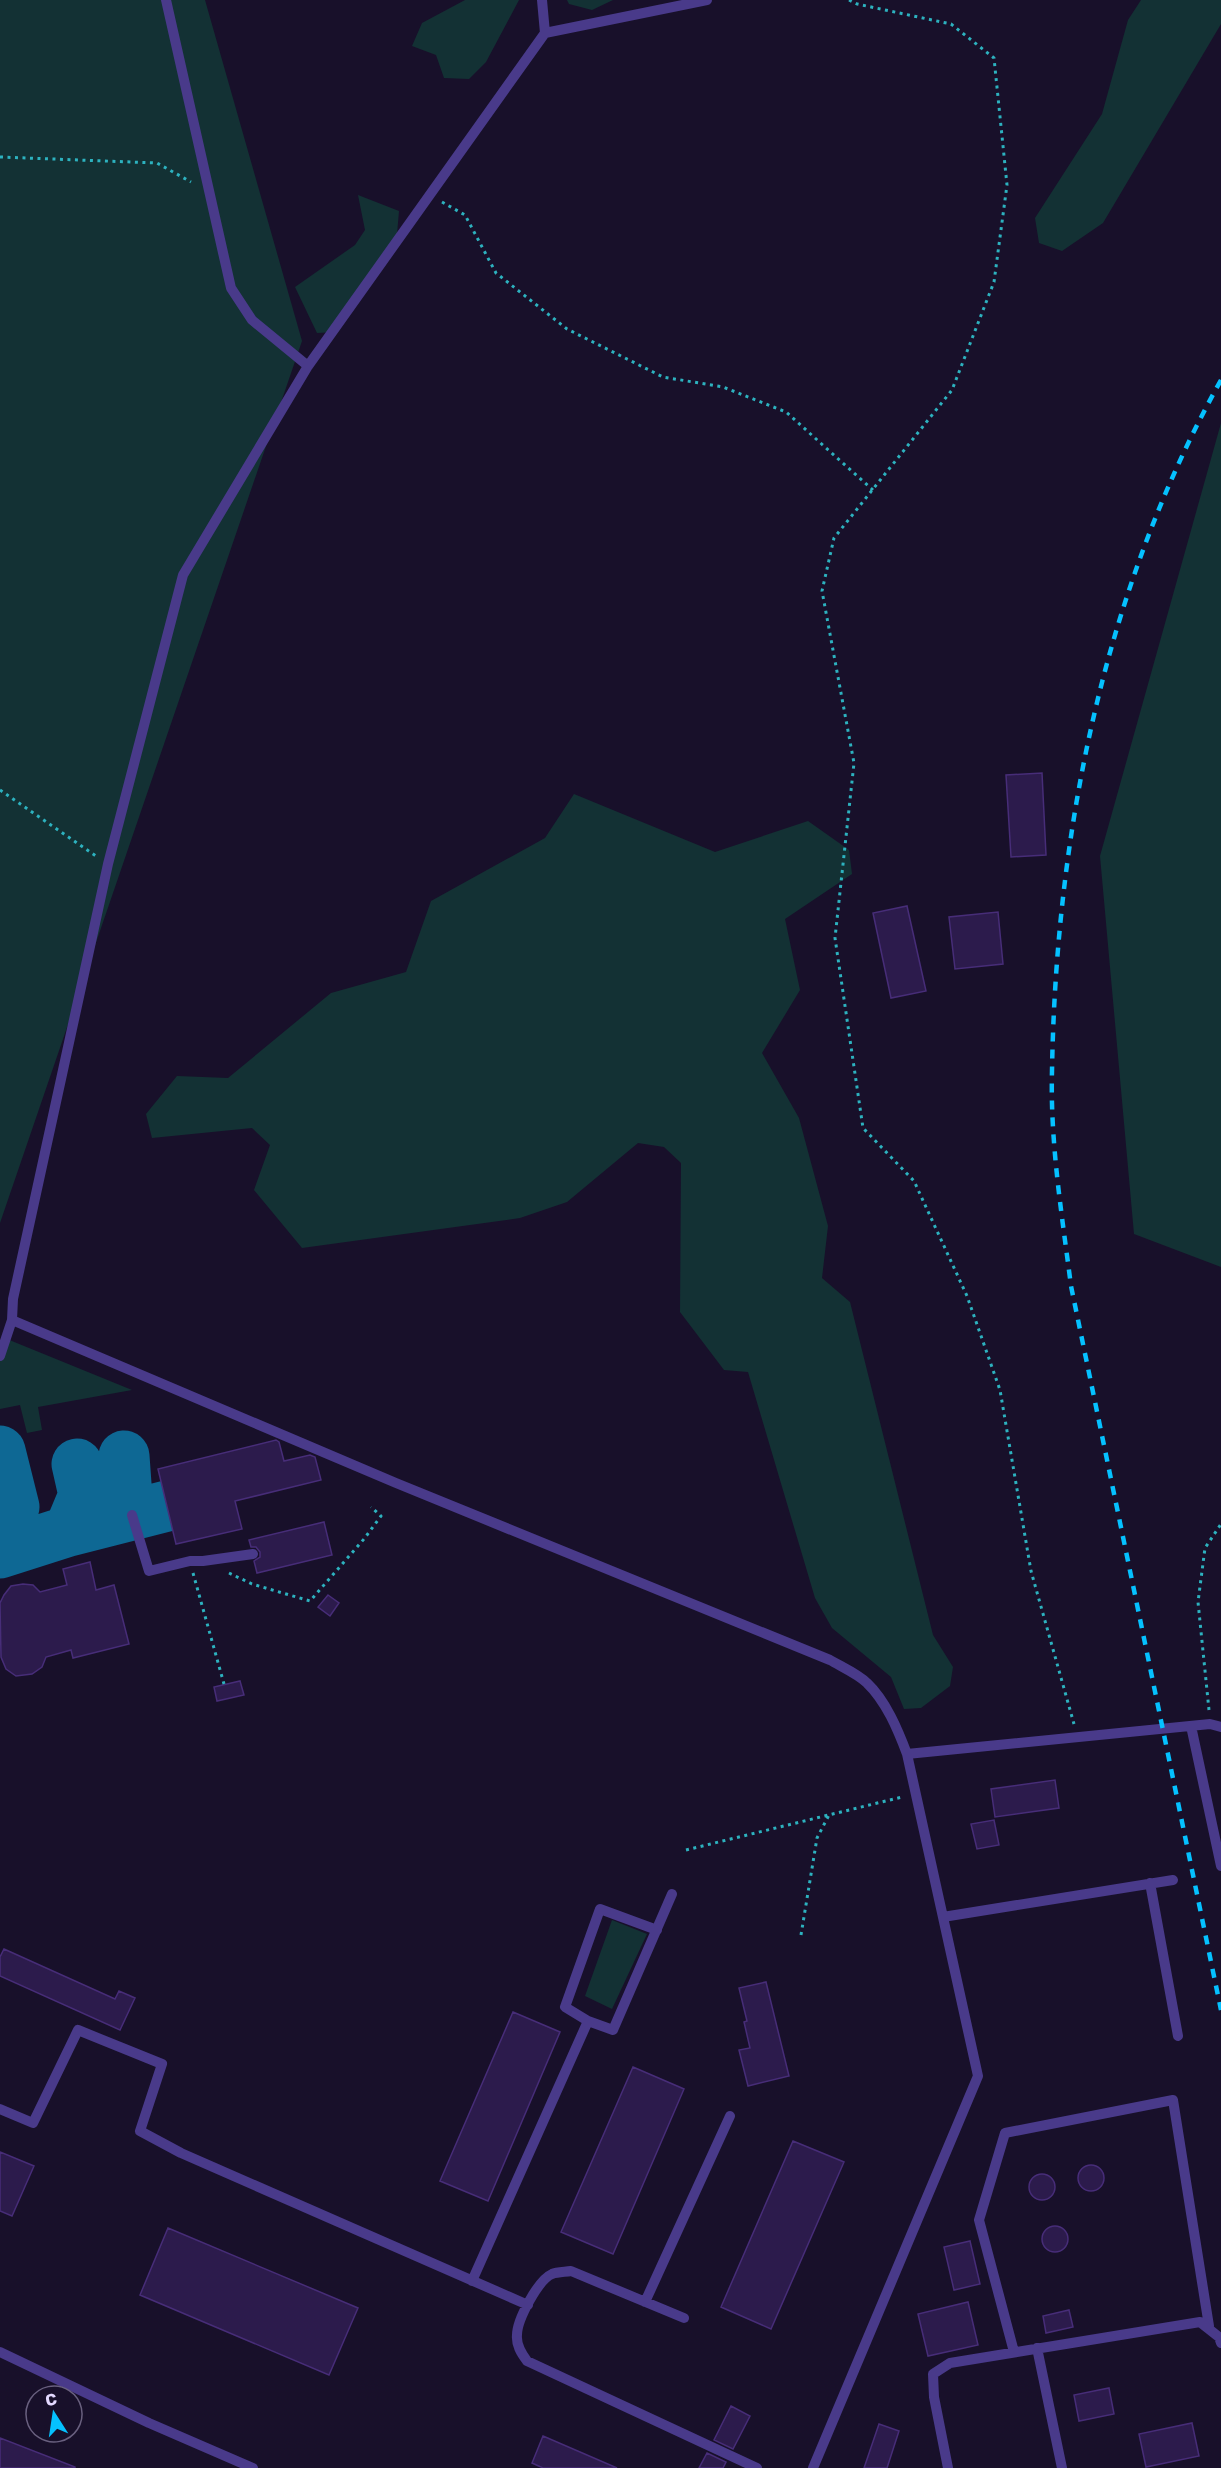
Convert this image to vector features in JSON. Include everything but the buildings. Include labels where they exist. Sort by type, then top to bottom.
[{"type":"lane","points":[[166,0],[231,288],[252,320],[308,366]]},
{"type":"lane","points":[[0,1356],[12,1320],[13,1299],[108,864],[183,575],[308,366],[545,33],[542,0]]},
{"type":"lane","points":[[545,33],[707,0]]},
{"type":"lane","points":[[12,1320],[407,1487],[830,1660],[867,1682],[895,1725],[907,1754],[978,2076],[813,2468]]},
{"type":"lane","points":[[132,1515],[149,1571],[190,1561],[253,1554]]},
{"type":"lane","points":[[907,1754],[1215,1725]]},
{"type":"lane","points":[[1191,1726],[1221,1866]]},
{"type":"lane","points":[[1209,1812],[1221,1815]]},
{"type":"lane","points":[[943,1917],[1173,1880]]},
{"type":"lane","points":[[1150,1883],[1178,2036]]},
{"type":"lane","points":[[657,1930],[600,1909],[565,2007],[588,2021],[613,2030],[657,1930],[672,1894]]},
{"type":"lane","points":[[472,2281],[588,2021]]},
{"type":"lane","points":[[0,2109],[33,2123],[78,2030],[162,2064],[140,2131],[181,2153],[528,2305]]},
{"type":"lane","points":[[1014,2352],[979,2220],[1005,2133],[1173,2100],[1209,2326]]},
{"type":"lane","points":[[645,2302],[730,2116]]},
{"type":"lane","points":[[684,2318],[571,2271],[552,2273],[541,2281],[528,2305],[517,2333],[519,2348],[527,2361],[757,2468]]},
{"type":"lane","points":[[948,2468],[934,2397],[933,2374],[950,2363],[1200,2322],[1209,2326],[1219,2337],[1221,2343]]},
{"type":"lane","points":[[1037,2348],[1062,2468]]},
{"type":"lane","points":[[0,2352],[149,2423],[253,2468]]},
{"type":"path","points":[[849,0],[857,4],[951,24],[994,58],[1007,185],[994,282],[952,390],[834,538],[822,591],[854,763],[835,938],[863,1128],[914,1181],[968,1296],[1000,1390],[1030,1571],[1078,1737]]},
{"type":"path","points":[[0,157],[157,163],[185,177],[210,198]]},
{"type":"path","points":[[430,195],[465,215],[496,273],[567,329],[663,377],[723,387],[786,412],[873,490]]},
{"type":"path","points":[[0,790],[108,864]]},
{"type":"path","points":[[203,1561],[252,1584],[310,1601],[381,1516],[371,1508]]},
{"type":"path","points":[[1215,1725],[1198,1602],[1205,1548],[1221,1524]]},
{"type":"path","points":[[190,1561],[224,1684]]},
{"type":"path","points":[[686,1850],[916,1794]]},
{"type":"path","points":[[801,1935],[817,1838],[829,1815]]},
{"type":"green space","points":[[0,0],[205,0],[302,341],[0,1223]]},
{"type":"green space","points":[[465,0],[519,0],[486,62],[469,79],[444,78],[436,55],[412,46],[422,23]]},
{"type":"green space","points":[[567,0],[613,0],[592,10],[569,4]]},
{"type":"green space","points":[[1141,0],[1221,0],[1221,24],[1103,223],[1062,251],[1039,243],[1035,218],[1102,114],[1128,20]]},
{"type":"green space","points":[[358,195],[399,211],[396,246],[336,332],[317,333],[295,287],[355,245],[365,230]]},
{"type":"green space","points":[[1221,423],[1221,1267],[1134,1234],[1100,856]]},
{"type":"green space","points":[[574,794],[715,852],[808,821],[849,850],[852,874],[785,919],[800,990],[762,1053],[799,1118],[828,1226],[822,1278],[850,1302],[933,1635],[953,1667],[950,1686],[921,1708],[904,1709],[891,1677],[832,1628],[815,1598],[748,1372],[724,1370],[680,1312],[681,1163],[664,1147],[638,1143],[567,1202],[520,1218],[302,1248],[254,1190],[270,1145],[252,1128],[152,1138],[146,1114],[177,1076],[228,1078],[331,993],[406,972],[431,901],[545,838]]},
{"type":"green space","points":[[2,1337],[132,1390],[38,1407],[42,1430],[27,1433],[20,1405],[0,1409],[0,1344]]},
{"type":"green space","points":[[612,1920],[647,1934],[612,2009],[585,1996]]},
{"type":"taxiway","points":[[0,1451],[14,1507],[0,1548]]},
{"type":"taxiway","points":[[111,1520],[126,1484],[124,1456]]},
{"type":"taxiway","points":[[69,1531],[84,1495],[77,1464]]},
{"type":"taxiway","points":[[0,1553],[69,1531],[167,1506]]},
{"type":"railway","points":[[1221,380],[1180,460],[1146,543],[1117,628],[1094,715],[1076,803],[1064,892],[1056,982],[1052,1071],[1057,1179],[1071,1286],[1221,2010]]}]
